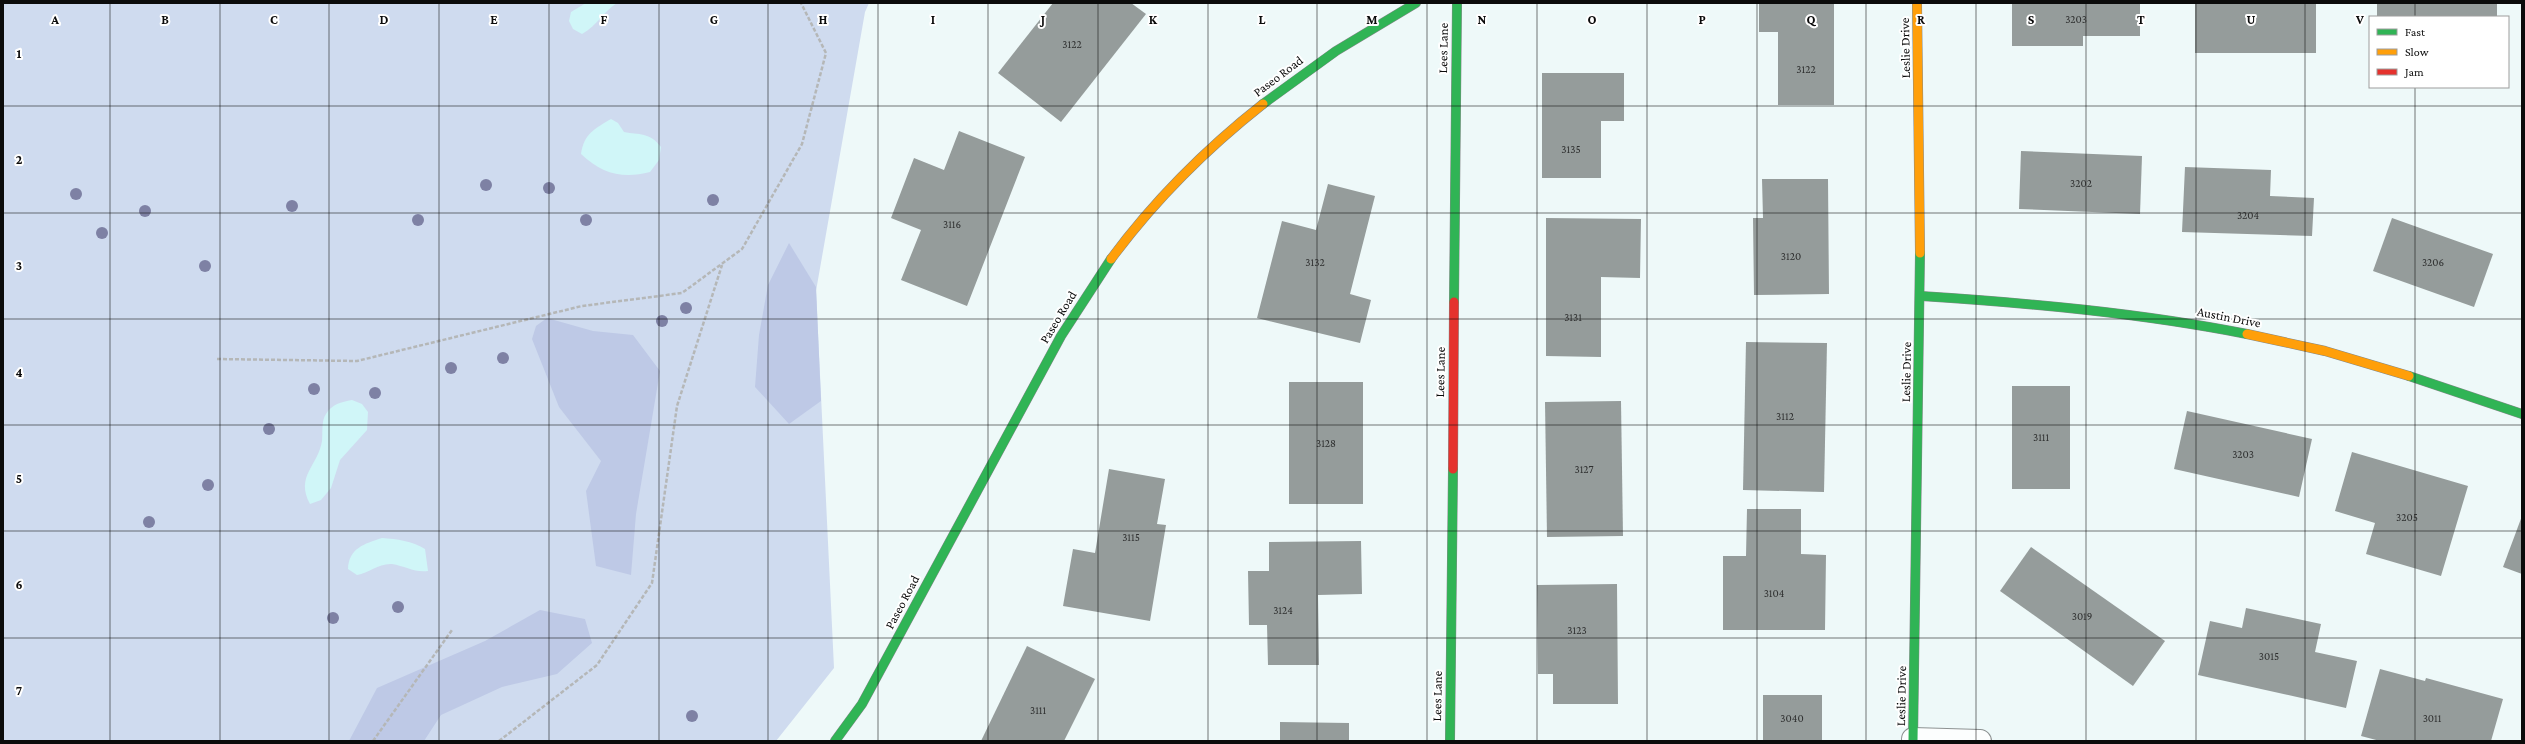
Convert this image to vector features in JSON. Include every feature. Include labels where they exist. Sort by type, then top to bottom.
[{"type":"street","name":"Paseo Road","points":[[835,741],[862,704],[1061,336],[1096,281],[1128,236],[1169,191],[1221,140],[1264,102],[1325,58],[1380,22],[1416,3]]},
{"type":"street","name":"Lees Lane","points":[[1450,741],[1457,3]]},
{"type":"street","name":"Leslie Drive","points":[[1913,740],[1921,296],[1917,3]]},
{"type":"street","name":"Austin Drive","points":[[1921,296],[2027,302],[2128,313],[2242,332],[2372,364],[2522,414]]},
{"type":"street","points":[[1913,740],[1980,741]]},
{"type":"path","points":[[217,359],[357,361],[582,306],[682,293],[742,249],[802,144],[826,54],[801,3]]},
{"type":"path","points":[[499,741],[597,665],[652,583],[677,406],[722,264]]},
{"type":"path","points":[[373,741],[452,630]]},
{"type":"shaded area","points":[[3,3],[869,3],[865,12],[816,291],[834,668],[776,741],[3,741]]},
{"type":"shaded area","points":[[789,243],[816,287],[821,401],[789,424],[755,387],[759,335],[768,285]]},
{"type":"shaded area","points":[[547,318],[593,331],[633,335],[660,371],[636,514],[631,575],[596,566],[586,491],[601,461],[559,407],[532,339],[536,326]]},
{"type":"shaded area","points":[[540,610],[585,619],[592,643],[557,674],[502,687],[441,715],[424,741],[349,741],[377,688],[485,641]]},
{"type":"sand","points":[[586,3],[617,3],[592,27],[582,34],[573,29],[569,21],[571,12]]},
{"type":"sand","points":[[611,119],[618,123],[624,132],[648,136],[657,142],[661,147],[659,160],[650,172],[631,175],[613,173],[597,166],[581,154],[582,147],[587,137]]},
{"type":"sand","points":[[352,400],[362,404],[368,412],[367,430],[340,460],[331,488],[321,500],[310,504],[306,494],[306,478],[320,450],[324,417],[334,406]]},
{"type":"sand","points":[[382,538],[404,541],[425,549],[428,571],[414,570],[392,564],[383,565],[357,575],[348,569],[351,556],[354,552],[369,542]]},
{"type":"building","points":[[1053,3],[1131,3],[1146,14],[1061,122],[998,73]]},
{"type":"building","points":[[1759,3],[1834,3],[1834,105],[1778,105],[1778,32],[1759,32]]},
{"type":"building","points":[[2012,3],[2140,3],[2140,36],[2083,36],[2083,46],[2012,46]]},
{"type":"building","points":[[2195,3],[2316,3],[2316,53],[2195,53]]},
{"type":"building","points":[[2377,3],[2497,3],[2497,16],[2377,16]]},
{"type":"building","points":[[1542,73],[1624,73],[1624,121],[1601,121],[1601,178],[1542,178]]},
{"type":"building","points":[[959,131],[1025,157],[967,306],[901,280],[921,230],[891,218],[914,158],[944,170]]},
{"type":"building","points":[[2021,151],[2142,156],[2140,214],[2019,209]]},
{"type":"building","points":[[2185,167],[2271,170],[2270,196],[2314,198],[2312,236],[2182,232]]},
{"type":"building","points":[[1762,179],[1828,179],[1829,294],[1754,295],[1753,218],[1763,218]]},
{"type":"building","points":[[1328,184],[1375,196],[1350,294],[1371,300],[1360,343],[1257,318],[1282,221],[1316,230]]},
{"type":"building","points":[[1546,218],[1641,219],[1640,278],[1601,277],[1601,357],[1546,356]]},
{"type":"building","points":[[2392,218],[2493,254],[2474,307],[2373,271]]},
{"type":"building","points":[[1746,342],[1827,343],[1824,492],[1743,490]]},
{"type":"building","points":[[1289,382],[1363,382],[1363,504],[1289,504]]},
{"type":"building","points":[[2012,386],[2070,386],[2070,489],[2012,489]]},
{"type":"building","points":[[1621,401],[1623,536],[1547,537],[1545,402]]},
{"type":"building","points":[[2187,411],[2312,439],[2299,497],[2174,469]]},
{"type":"building","points":[[2352,452],[2468,486],[2441,576],[2366,554],[2375,523],[2335,511]]},
{"type":"building","points":[[1109,469],[1165,479],[1157,524],[1166,525],[1150,621],[1063,606],[1073,549],[1095,553]]},
{"type":"building","points":[[1747,509],[1801,509],[1801,554],[1826,555],[1825,630],[1723,630],[1723,556],[1746,556]]},
{"type":"building","points":[[2522,516],[2522,574],[2503,567]]},
{"type":"building","points":[[1361,541],[1362,594],[1318,595],[1319,665],[1268,665],[1267,625],[1249,625],[1248,571],[1269,571],[1269,542]]},
{"type":"building","points":[[2031,547],[2165,641],[2133,686],[2000,591]]},
{"type":"building","points":[[1617,584],[1618,704],[1553,704],[1553,674],[1538,674],[1537,585]]},
{"type":"building","points":[[2246,608],[2321,624],[2315,652],[2357,661],[2346,708],[2198,675],[2210,621],[2242,628]]},
{"type":"building","points":[[1027,646],[1095,679],[1064,741],[981,741]]},
{"type":"building","points":[[2380,669],[2425,681],[2426,678],[2503,699],[2491,741],[2380,741],[2361,736]]},
{"type":"building","points":[[1763,695],[1822,695],[1822,741],[1763,741]]},
{"type":"building","points":[[1280,722],[1349,723],[1349,741],[1280,741]]},
{"type":"traffic: fast","points":[[1263,104],[1336,51],[1416,3]]},
{"type":"traffic: fast","points":[[1454,302],[1457,3]]},
{"type":"traffic: fast","points":[[1913,741],[1920,253]]},
{"type":"traffic: fast","points":[[835,741],[862,704],[1061,336],[1111,259]]},
{"type":"traffic: fast","points":[[1921,296],[2085,310],[2166,320],[2247,334]]},
{"type":"traffic: fast","points":[[2409,376],[2522,414]]},
{"type":"traffic: fast","points":[[1450,741],[1453,469]]},
{"type":"traffic: slow","points":[[1917,3],[1920,253]]},
{"type":"traffic: slow","points":[[1111,259],[1163,196],[1221,139],[1263,104]]},
{"type":"traffic: slow","points":[[2247,334],[2325,351],[2409,376]]},
{"type":"traffic: jam","points":[[1453,469],[1454,302]]}]
